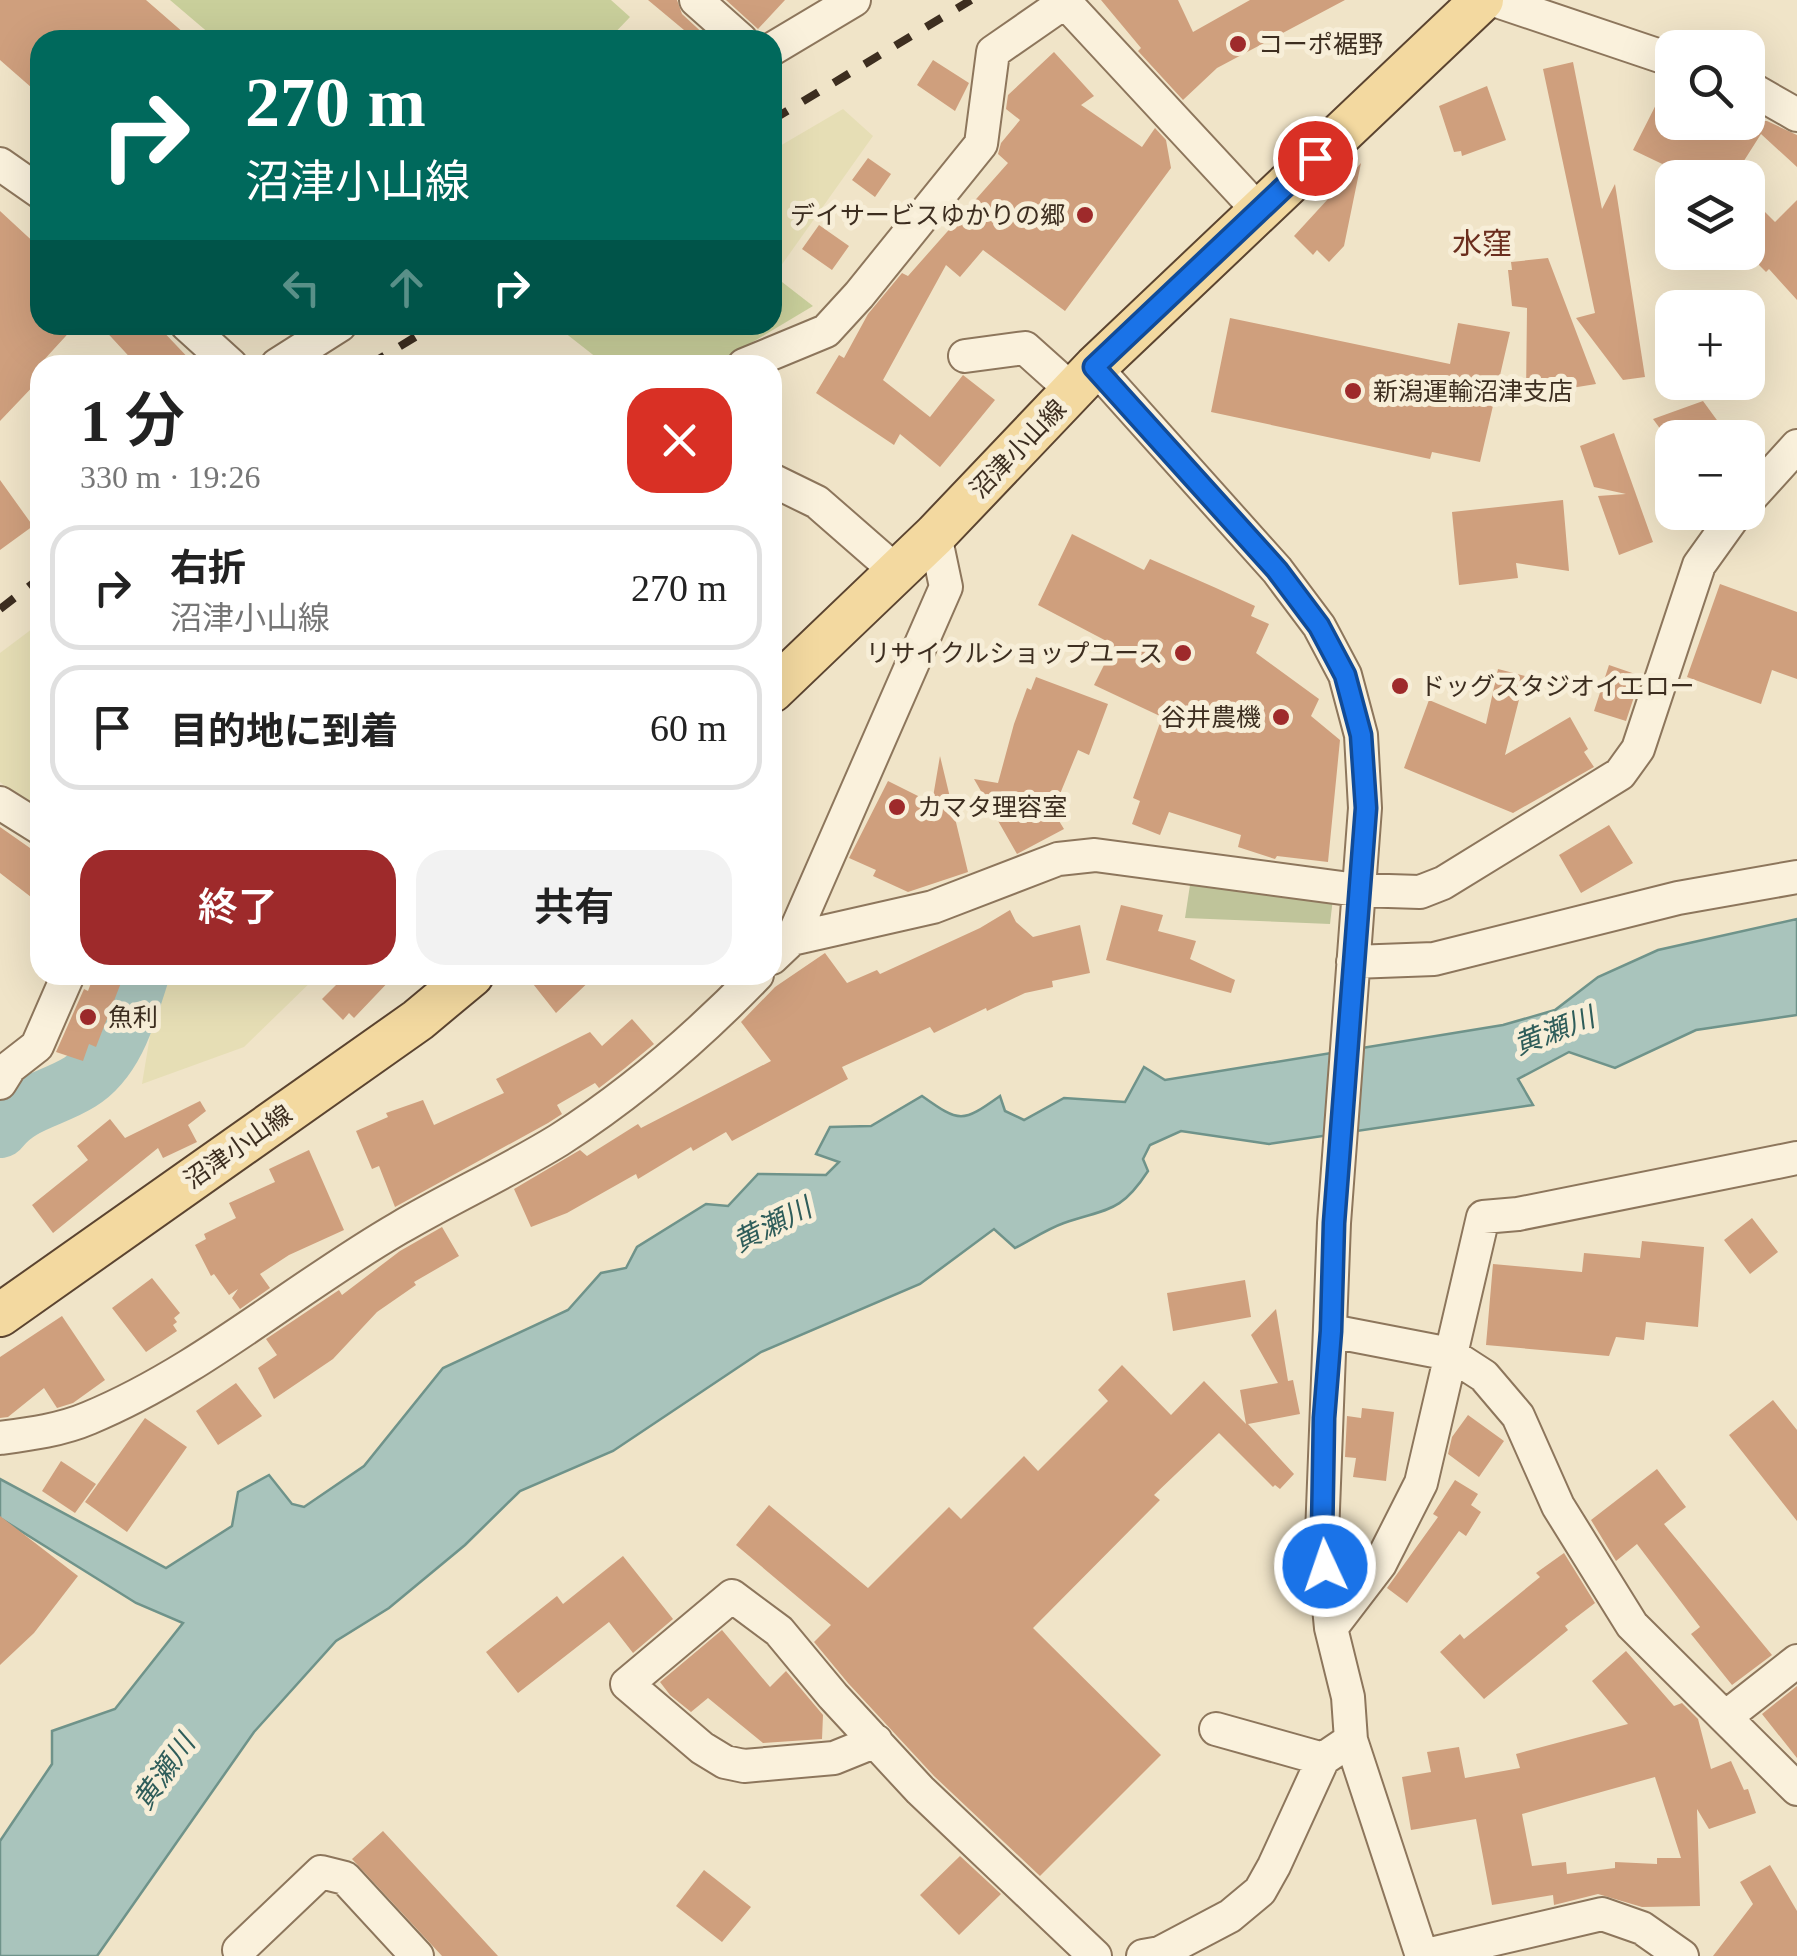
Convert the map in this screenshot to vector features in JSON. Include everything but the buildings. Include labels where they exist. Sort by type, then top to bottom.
[{"type":"main road","name":"沼津小山線","points":[[782,682],[935,535],[1084,379],[1482,0]]},
{"type":"main road","name":"沼津小山線","points":[[0,1315],[418,1020],[460,985]]},
{"type":"street","points":[[696,0],[730,30]]},
{"type":"street","points":[[782,42],[854,0]]},
{"type":"street","points":[[1494,0],[1655,54]]},
{"type":"street","points":[[768,355],[826,331],[859,295],[981,144],[993,52],[1066,2],[1259,211]]},
{"type":"street","points":[[1765,96],[1797,114]]},
{"type":"street","points":[[0,164],[30,185]]},
{"type":"street","points":[[198,335],[220,355]]},
{"type":"street","points":[[294,355],[324,335]]},
{"type":"street","points":[[965,356],[1025,348],[1084,379],[1277,570],[1319,626],[1345,675],[1361,735],[1366,808],[1334,1223],[1322,1535],[1331,1628],[1348,1697],[1351,1740],[1422,1956],[1602,1914],[1642,1928],[1682,1956]]},
{"type":"street","points":[[1765,481],[1797,446]]},
{"type":"street","points":[[782,485],[816,502],[896,570]]},
{"type":"street","points":[[782,948],[934,907],[1058,859],[1095,856],[1358,890],[1420,892],[1620,774],[1638,748],[1699,565],[1724,530]]},
{"type":"street","points":[[782,948],[946,587],[935,535]]},
{"type":"street","points":[[0,803],[30,822]]},
{"type":"street","points":[[1353,970],[1434,959],[1678,898],[1797,878]]},
{"type":"street","points":[[0,1083],[10,1066],[36,1046],[63,985]]},
{"type":"street","points":[[0,1438],[88,1419],[166,1378],[399,1228],[546,1147],[623,1094],[696,1035],[746,985]]},
{"type":"street","points":[[1331,1628],[1380,1564],[1421,1483],[1483,1216],[1518,1214],[1797,1158]]},
{"type":"street","points":[[1331,1331],[1450,1354],[1484,1376],[1518,1416],[1558,1506],[1632,1624],[1797,1788]]},
{"type":"street","points":[[876,1741],[834,1758],[744,1766],[725,1762],[702,1748],[627,1684],[732,1596],[780,1631],[920,1790],[1094,1956]]},
{"type":"street","points":[[1727,1716],[1797,1662]]},
{"type":"street","points":[[1216,1730],[1323,1759]]},
{"type":"street","points":[[1154,1955],[1230,1916],[1260,1891],[1323,1759],[1351,1740]]},
{"type":"street","points":[[239,1954],[321,1872],[345,1878],[417,1956]]},
{"type":"shaded area","points":[[843,109],[873,136],[782,264],[782,145]]},
{"type":"shaded area","points":[[30,630],[30,805],[0,782],[0,653]]},
{"type":"shaded area","points":[[158,985],[308,985],[244,1047],[142,1084]]},
{"type":"green space","points":[[170,0],[611,0],[630,17],[618,30],[205,30]]},
{"type":"green space","points":[[782,282],[813,306],[782,324]]},
{"type":"green space","points":[[568,335],[764,335],[731,355],[593,355]]},
{"type":"green space","points":[[1190,885],[1333,898],[1330,924],[1185,918]]},
{"type":"water","name":"黄瀬川","points":[[1797,919],[1797,1015],[1696,1030],[1615,1068],[1569,1052],[1518,1079],[1533,1105],[1269,1144],[1181,1131],[1150,1145],[1143,1159],[1148,1171],[1129,1195],[1112,1208],[1058,1225],[1015,1248],[994,1229],[920,1284],[761,1352],[613,1451],[520,1491],[465,1545],[389,1608],[336,1641],[254,1732],[97,1956],[0,1956],[0,1841],[52,1764],[52,1731],[115,1709],[183,1623],[136,1603],[0,1518],[0,1479],[166,1568],[232,1526],[238,1492],[269,1475],[292,1504],[304,1507],[364,1466],[443,1368],[568,1310],[601,1273],[626,1268],[637,1247],[706,1204],[728,1206],[758,1174],[826,1175],[839,1162],[816,1154],[830,1127],[871,1126],[922,1096],[961,1116],[1000,1096],[1005,1111],[1024,1120],[1064,1098],[1125,1102],[1144,1067],[1165,1080],[1503,1025],[1555,1010],[1598,977],[1658,950]]},
{"type":"waterway","points":[[0,1129],[17,1113],[92,1073],[112,1048],[137,985]]},
{"type":"railway","points":[[782,114],[971,0]]},
{"type":"railway","points":[[386,355],[418,335]]},
{"type":"railway","points":[[0,609],[30,586]]},
{"type":"place","name":"コーポ裾野","points":[[1238,44]]},
{"type":"place","name":"デイサービスゆかりの郷","points":[[1085,215]]},
{"type":"place","name":"新潟運輸沼津支店","points":[[1353,391]]},
{"type":"place","name":"リサイクルショップユース","points":[[1183,653]]},
{"type":"place","name":"ドッグスタジオイエロー","points":[[1400,686]]},
{"type":"place","name":"谷井農機","points":[[1281,717]]},
{"type":"place","name":"カマタ理容室","points":[[897,807]]},
{"type":"place","name":"魚利","points":[[88,1017]]},
{"type":"district","name":"水窪","points":[[1482,243]]},
{"type":"route","points":[[1315,158],[1094,367],[1277,570],[1319,626],[1345,675],[1361,735],[1366,808],[1334,1223],[1324,1418],[1325,1566]]}]
